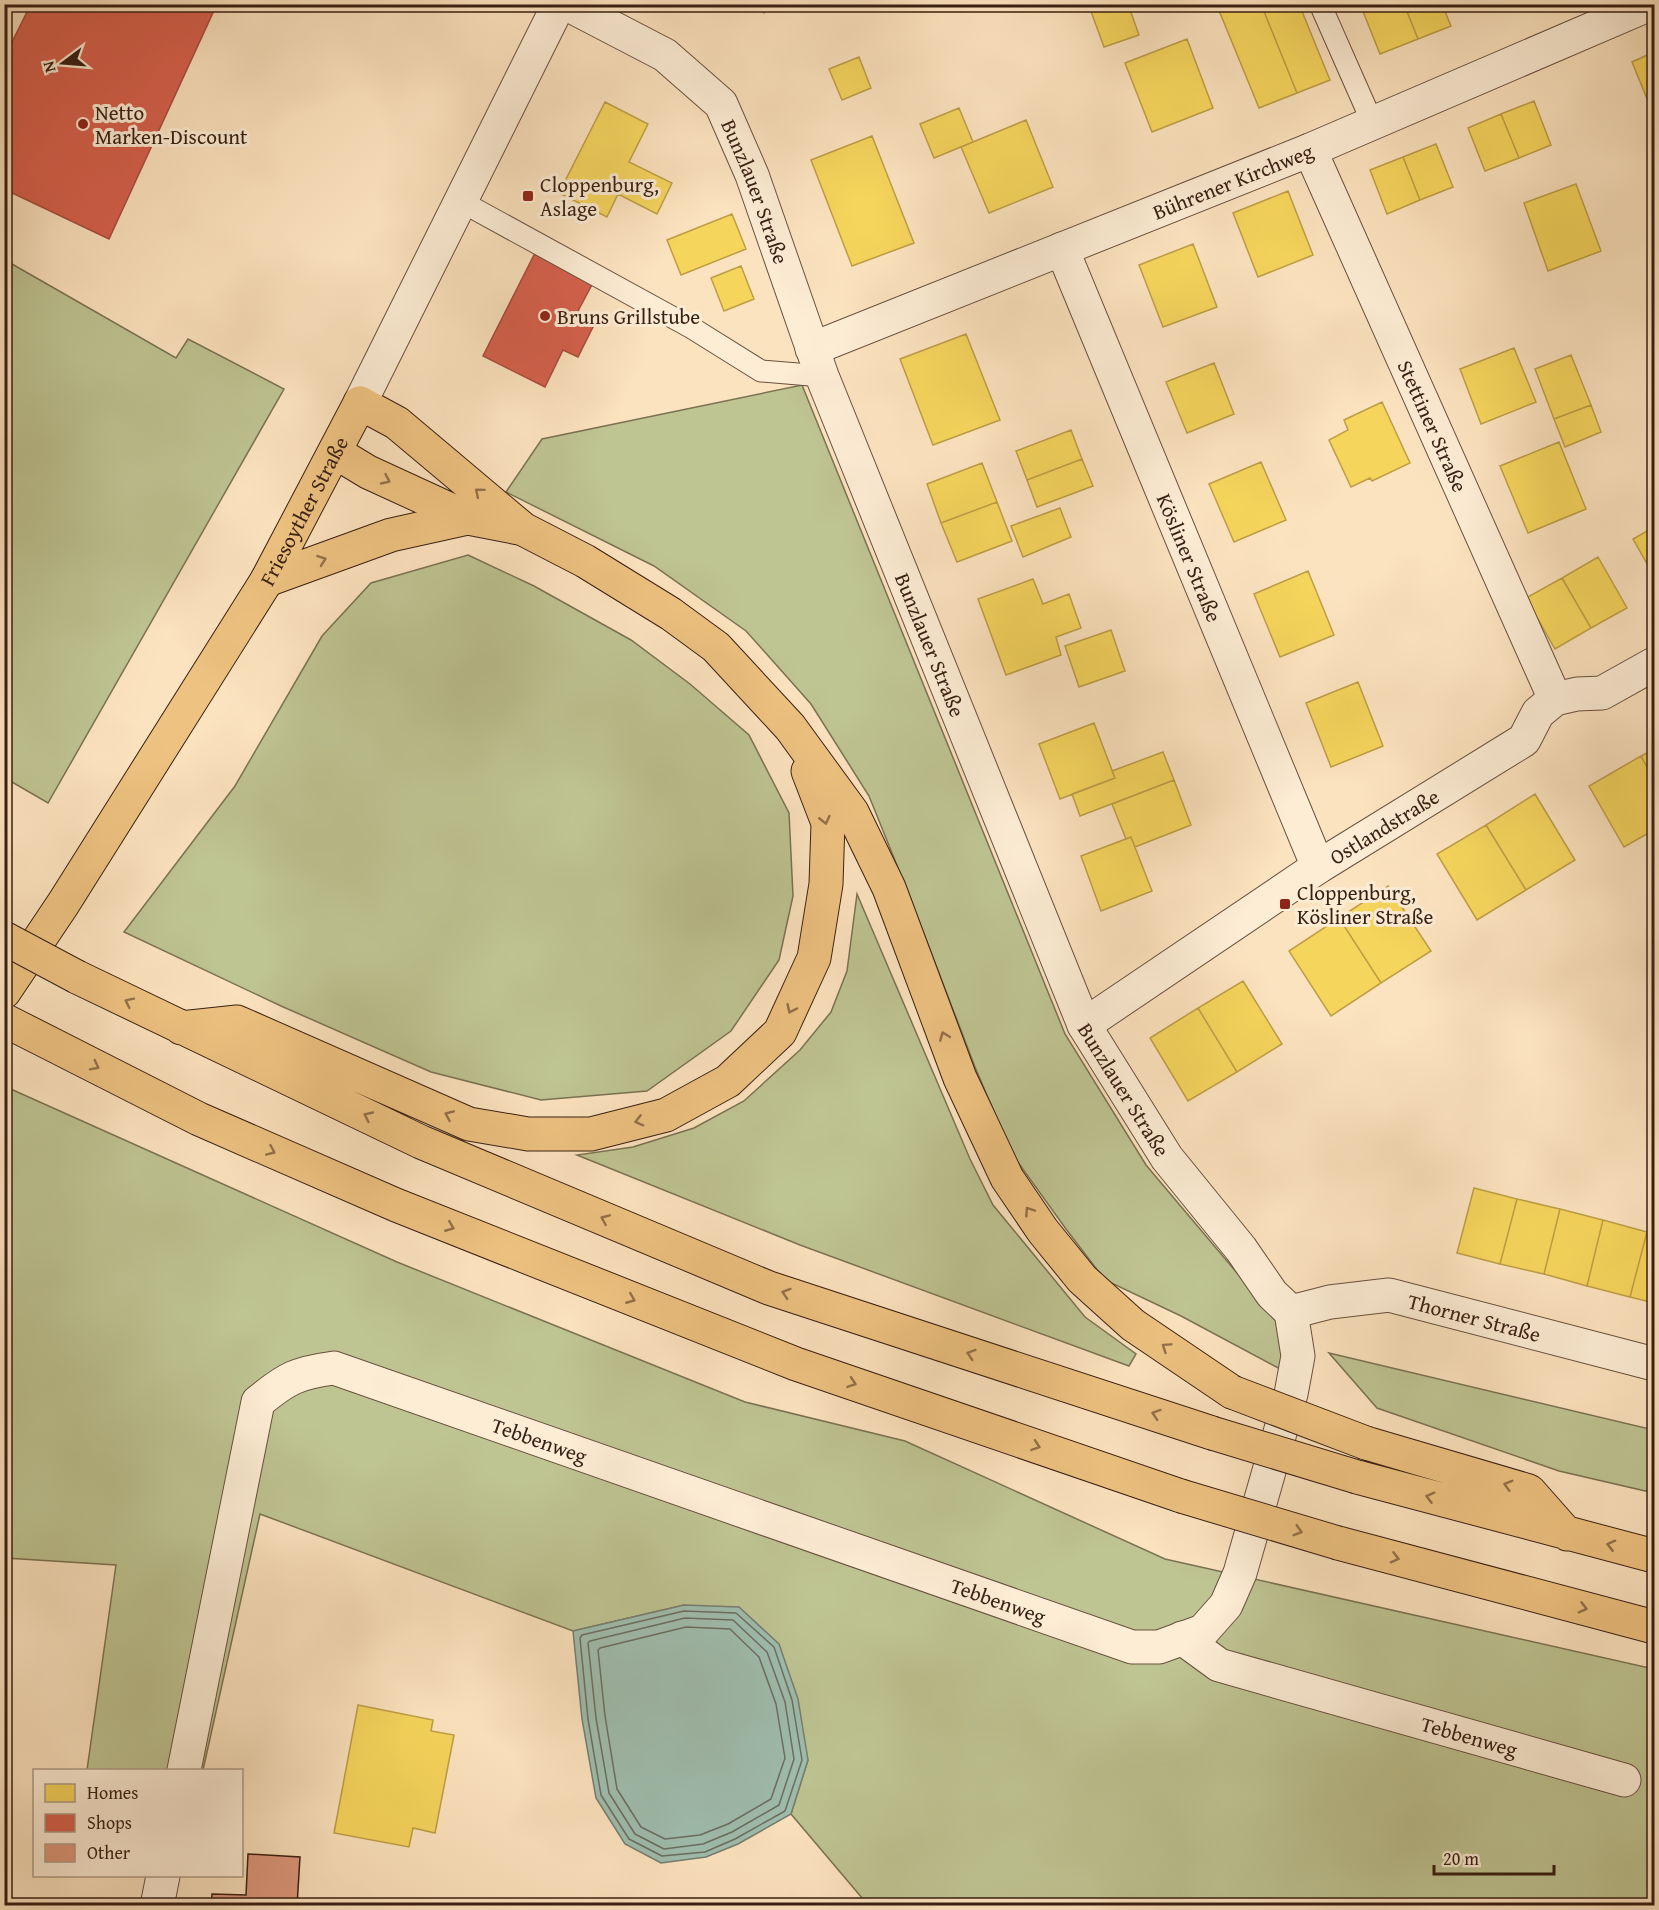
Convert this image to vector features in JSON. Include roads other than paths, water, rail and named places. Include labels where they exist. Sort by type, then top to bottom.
[{"type":"main road","name":"Friesoyther Straße","points":[[4,992],[63,904],[267,580],[360,403]]},
{"type":"main road","points":[[360,403],[397,423],[523,529],[594,567],[671,614],[716,647],[790,727],[852,812],[889,888],[960,1078],[1013,1186],[1042,1231],[1082,1279],[1133,1325],[1232,1392],[1366,1443],[1529,1491],[1567,1534]]},
{"type":"main road","points":[[335,452],[368,472],[468,518],[523,529]]},
{"type":"main road","points":[[267,580],[391,535],[468,518]]},
{"type":"main road","points":[[181,1028],[237,1022],[469,1124],[528,1134],[591,1134],[666,1115],[728,1081],[780,1032],[814,958],[826,884],[828,823],[790,727]]},
{"type":"main road","points":[[4,938],[181,1028],[421,1142],[769,1288],[1356,1477],[1654,1556]]},
{"type":"main road","points":[[4,1020],[199,1119],[396,1205],[796,1364],[1181,1496],[1338,1543],[1654,1627]]},
{"type":"street","name":"Friesoyther Straße","points":[[360,403],[560,4]]},
{"type":"street","name":"Bunzlauer Straße","points":[[567,4],[665,55],[721,104],[752,175],[817,362],[1084,1025],[1167,1158],[1241,1249],[1272,1294],[1291,1312]]},
{"type":"street","name":"Bührener Kirchweg","points":[[817,362],[1062,249],[1373,124],[1650,4]]},
{"type":"street","name":"Stettiner Straße","points":[[1310,150],[1555,699]]},
{"type":"street","name":"Kösliner Straße","points":[[1062,249],[1318,867]]},
{"type":"street","points":[[1555,699],[1577,694],[1602,693],[1654,664]]},
{"type":"street","name":"Ostlandstraße","points":[[1084,1025],[1318,867],[1524,740],[1538,713],[1555,699]]},
{"type":"street","name":"Thorner Straße","points":[[1291,1312],[1330,1302],[1389,1295],[1654,1364]]},
{"type":"street","name":"Tebbenweg","points":[[184,1769],[258,1402],[282,1382],[306,1372],[334,1368],[1132,1647],[1159,1647],[1203,1631],[1226,1605],[1240,1573],[1292,1394],[1298,1356],[1291,1312]]},
{"type":"street","name":"Tebbenweg","points":[[1182,1638],[1220,1665],[1624,1780]]},
{"type":"street","points":[[157,1905],[163,1877]]},
{"type":"lane","points":[[1320,4],[1373,124]]},
{"type":"lane","points":[[462,201],[692,328],[761,371],[817,362]]},
{"type":"water","points":[[684,1605],[739,1607],[779,1644],[798,1699],[808,1760],[791,1814],[738,1844],[706,1857],[661,1863],[625,1844],[596,1798],[582,1719],[573,1631]]},
{"type":"place","name":"Netto Marken-Discount","points":[[83,124]]},
{"type":"place","name":"Cloppenburg, Aslage","points":[[528,196]]},
{"type":"place","name":"Bruns Grillstube","points":[[545,316]]},
{"type":"place","name":"Cloppenburg, Kösliner Straße","points":[[1285,904]]}]
